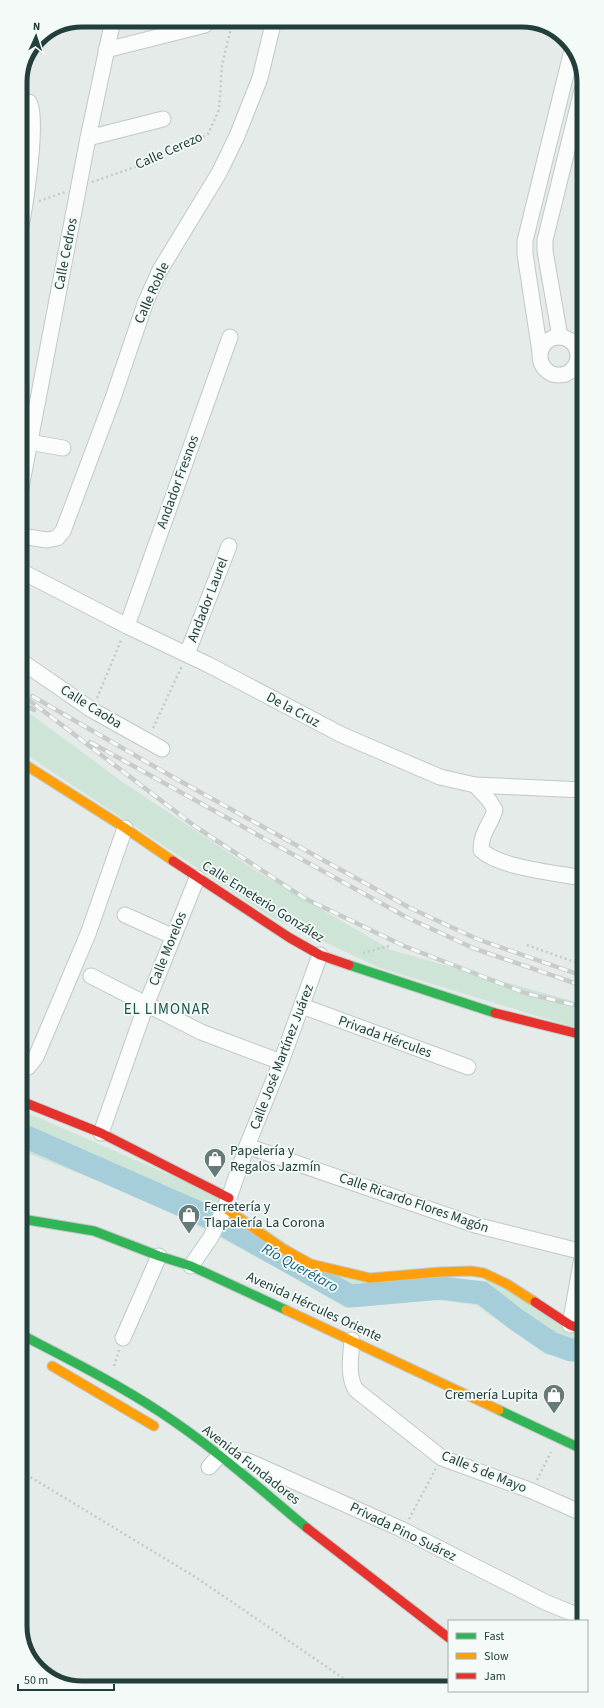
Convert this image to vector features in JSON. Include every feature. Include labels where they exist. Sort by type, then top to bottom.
[{"type":"street","name":"Calle Cedros","points":[[27,454],[88,138],[111,27]]},
{"type":"street","points":[[106,50],[197,27]]},
{"type":"street","name":"Calle Roble","points":[[27,537],[47,540],[57,538],[63,531],[113,398],[146,301],[160,270],[219,173],[237,136],[260,78],[272,27]]},
{"type":"street","points":[[570,57],[525,240],[525,254],[541,362],[546,370],[554,374],[564,375],[577,371]]},
{"type":"street","points":[[27,102],[32,107],[27,178]]},
{"type":"street","points":[[560,337],[545,251],[545,240],[577,110]]},
{"type":"street","points":[[88,138],[163,119]]},
{"type":"street","name":"Andador Fresnos","points":[[127,626],[230,337]]},
{"type":"street","points":[[540,352],[544,344],[552,339],[560,337],[570,340],[577,346]]},
{"type":"street","points":[[29,442],[63,448]]},
{"type":"street","name":"Andador Laurel","points":[[187,654],[229,546]]},
{"type":"street","name":"De la Cruz","points":[[27,573],[127,626],[187,654],[342,735],[440,777],[475,785],[577,790]]},
{"type":"street","name":"Calle Caoba","points":[[27,666],[92,710],[162,749]]},
{"type":"street","name":"Calle Emeterio González","points":[[27,768],[125,828],[197,878],[290,938],[320,955],[396,982],[512,1018],[577,1034]]},
{"type":"street","points":[[475,785],[489,800],[495,810],[492,821],[481,838],[481,850],[488,857],[505,863],[577,877]]},
{"type":"street","points":[[27,1067],[36,1058],[88,934],[125,828]]},
{"type":"street","name":"Calle Morelos","points":[[101,1133],[146,1005],[172,936],[197,878]]},
{"type":"street","points":[[125,915],[172,936]]},
{"type":"street","name":"Calle José Martínez Juárez","points":[[192,1266],[210,1238],[225,1207],[281,1062],[320,955]]},
{"type":"street","points":[[90,976],[201,1032],[281,1062]]},
{"type":"street","name":"Privada Hércules","points":[[302,1006],[468,1067]]},
{"type":"street","points":[[27,1103],[101,1133],[225,1207],[282,1248],[311,1264],[370,1278],[440,1272],[471,1271],[484,1273],[507,1284],[577,1327]]},
{"type":"street","name":"Calle Ricardo Flores Magón","points":[[248,1146],[475,1225],[577,1250]]},
{"type":"street","name":"Avenida Hércules Oriente","points":[[27,1220],[94,1231],[159,1256],[192,1266],[577,1447]]},
{"type":"street","points":[[123,1338],[159,1256]]},
{"type":"street","name":"Avenida Fundadores","points":[[27,1338],[109,1381],[160,1412],[212,1464],[353,1565],[448,1637]]},
{"type":"street","name":"Calle 5 de Mayo","points":[[352,1340],[352,1385],[356,1390],[442,1458],[532,1491],[577,1511]]},
{"type":"street","points":[[46,1364],[161,1431]]},
{"type":"street","name":"Privada Pino Suárez","points":[[212,1464],[248,1461],[401,1529],[545,1602],[577,1615]]},
{"type":"path","name":"Calle Cerezo","points":[[27,205],[158,159],[208,134],[218,110],[222,66],[231,27]]},
{"type":"path","points":[[92,710],[127,626]]},
{"type":"path","points":[[147,741],[187,654]]},
{"type":"path","points":[[527,945],[577,964]]},
{"type":"path","points":[[362,953],[389,946]]},
{"type":"path","points":[[109,1381],[123,1338]]},
{"type":"path","points":[[532,1491],[558,1438]]},
{"type":"path","points":[[401,1529],[410,1518],[422,1491],[442,1458]]},
{"type":"path","points":[[27,1475],[197,1578],[347,1681]]},
{"type":"green space","points":[[27,711],[124,783],[258,872],[391,950],[577,1002],[577,1028],[380,968],[271,917],[27,755]]},
{"type":"green space","points":[[27,1113],[220,1197],[329,1273],[489,1281],[577,1325],[577,1360],[545,1354],[476,1305],[435,1300],[346,1308],[284,1272],[159,1205],[27,1153]]},
{"type":"waterway","name":"Río Querétaro","points":[[27,1137],[213,1219],[350,1296],[442,1288],[482,1293],[517,1320],[551,1343],[571,1350],[577,1350]]},
{"type":"railway","points":[[32,696],[171,776],[410,908],[477,939],[577,974]]},
{"type":"railway","points":[[27,699],[196,827],[304,898],[404,946],[525,993],[577,1006]]},
{"type":"railway","points":[[27,706],[34,710]]},
{"type":"railway","points":[[90,742],[406,917],[473,948],[577,984]]},
{"type":"traffic: fast","points":[[349,965],[495,1013]]},
{"type":"traffic: fast","points":[[27,1220],[94,1231],[159,1256],[191,1266],[286,1310]]},
{"type":"traffic: fast","points":[[27,1338],[109,1381],[160,1412],[217,1453],[307,1528]]},
{"type":"traffic: fast","points":[[499,1410],[577,1447]]},
{"type":"traffic: slow","points":[[27,766],[125,828],[173,861]]},
{"type":"traffic: slow","points":[[225,1208],[282,1248],[311,1264],[370,1278],[440,1272],[471,1271],[484,1273],[507,1284],[535,1302]]},
{"type":"traffic: slow","points":[[286,1310],[499,1410]]},
{"type":"traffic: slow","points":[[52,1366],[154,1426]]},
{"type":"traffic: jam","points":[[173,861],[290,938],[320,955],[349,965]]},
{"type":"traffic: jam","points":[[495,1013],[577,1034]]},
{"type":"traffic: jam","points":[[27,1103],[101,1133],[229,1198]]},
{"type":"traffic: jam","points":[[535,1302],[570,1325],[577,1328]]},
{"type":"traffic: jam","points":[[307,1528],[448,1637]]},
{"type":"place","name":"Papelería y Regalos Jazmín","points":[[215,1178]]},
{"type":"place","name":"Ferretería y Tlapalería La Corona","points":[[189,1234]]},
{"type":"place","name":"Cremería Lupita","points":[[554,1414]]},
{"type":"district","name":"EL LIMONAR","points":[[167,1009]]}]
